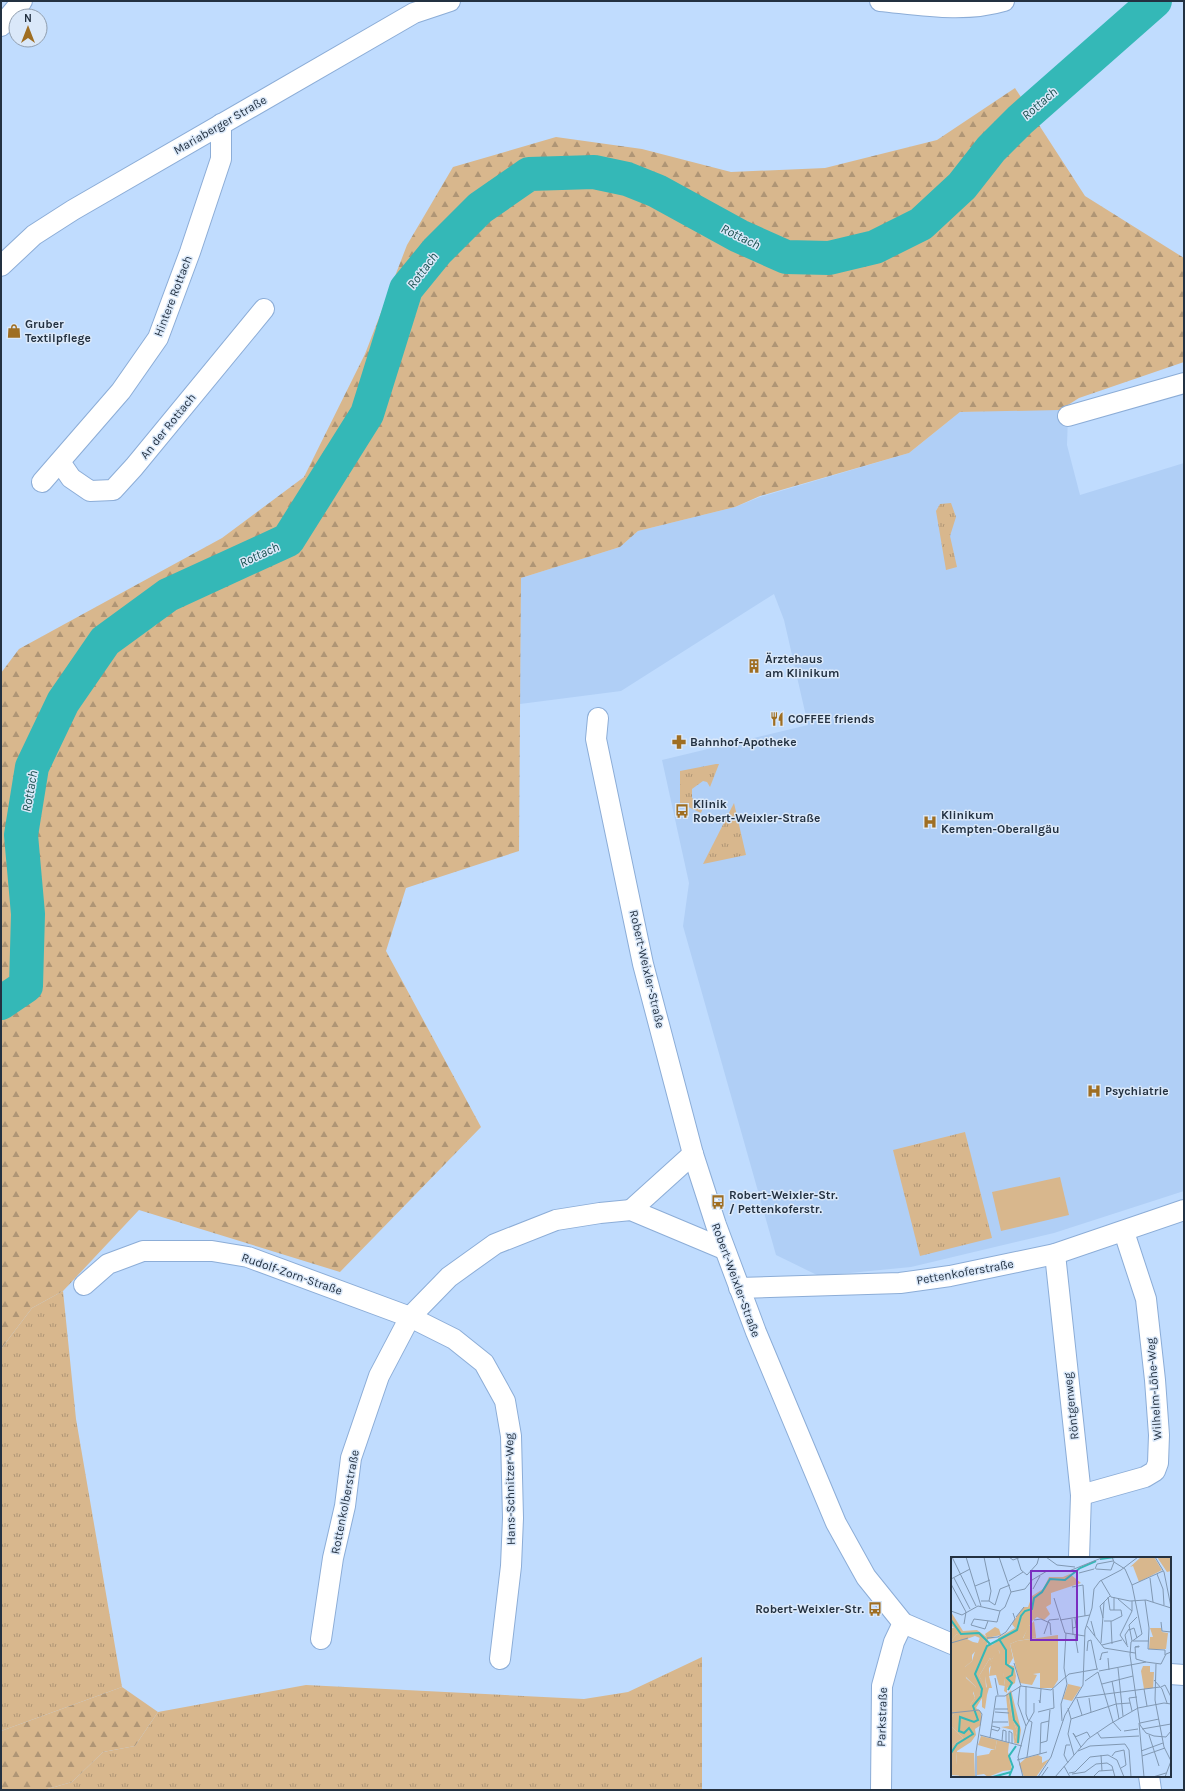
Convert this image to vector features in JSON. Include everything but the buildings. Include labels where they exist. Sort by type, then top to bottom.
[{"type":"street","points":[[1,26],[22,1]]},
{"type":"street","name":"Mariaberger Straße","points":[[1,266],[40,231],[221,124],[410,7],[450,1]]},
{"type":"street","points":[[880,1],[940,7],[990,5],[1004,1]]},
{"type":"street","name":"Hintere Rottach","points":[[42,482],[121,391],[158,338],[190,252],[221,160],[221,124]]},
{"type":"street","name":"An der Rottach","points":[[60,462],[71,478],[90,491],[113,490],[134,467],[264,309]]},
{"type":"street","points":[[1068,416],[1184,383]]},
{"type":"street","name":"Robert-Weixler-Straße","points":[[598,718],[596,739],[644,964],[693,1154],[724,1249],[790,1415],[836,1523],[866,1576],[903,1623],[951,1644]]},
{"type":"street","points":[[693,1154],[631,1210],[724,1249]]},
{"type":"street","name":"Rottenkolberstraße","points":[[320,1639],[333,1558],[345,1506],[352,1458],[379,1376],[410,1317],[449,1277],[495,1244],[556,1220],[631,1210]]},
{"type":"street","name":"Pettenkoferstraße","points":[[739,1288],[900,1283],[950,1276],[1055,1254],[1124,1232],[1184,1210]]},
{"type":"street","name":"Wilhelm-Löhe-Weg","points":[[1081,1495],[1145,1477],[1154,1471],[1158,1463],[1159,1435],[1155,1380],[1146,1299],[1124,1232]]},
{"type":"street","name":"Rudolf-Zorn-Straße","points":[[84,1285],[108,1264],[143,1251],[212,1251],[248,1257],[275,1266],[410,1317]]},
{"type":"street","name":"Röntgenweg","points":[[1055,1254],[1081,1495],[1079,1557]]},
{"type":"street","name":"Hans-Schnitzer-Weg","points":[[410,1317],[454,1339],[484,1363],[505,1401],[511,1436],[513,1518],[511,1566],[500,1659]]},
{"type":"street","name":"Parkstraße","points":[[881,1790],[882,1686],[894,1642],[903,1623]]},
{"type":"street","points":[[1171,1674],[1184,1675]]},
{"type":"street","points":[[1149,1777],[1151,1790]]},
{"type":"shaded area","name":"Klinikum Kempten-Oberallgäu","points":[[1060,410],[1068,416],[1067,445],[1080,495],[1184,463],[1184,1191],[1054,1233],[911,1267],[819,1276],[776,1255],[683,926],[689,883],[662,760],[808,725],[784,620],[774,594],[621,691],[520,704],[521,578],[620,547],[638,531],[735,507],[760,497],[909,453],[960,412]]},
{"type":"green space","points":[[1015,88],[1085,196],[1184,258],[1184,362],[1079,398],[1060,410],[960,412],[909,453],[760,496],[735,507],[638,531],[620,547],[521,578],[519,851],[406,888],[386,951],[481,1127],[340,1272],[139,1210],[63,1291],[32,1308],[1,1349],[1,673],[19,649],[222,538],[304,477],[365,354],[407,245],[453,167],[556,137],[642,149],[731,172],[825,168],[937,140]]},
{"type":"green space","points":[[951,503],[956,517],[950,536],[957,567],[946,570],[936,511],[940,504]]},
{"type":"green space","points":[[719,764],[710,787],[707,782],[703,781],[692,789],[692,798],[698,802],[705,803],[701,813],[680,803],[680,771]]},
{"type":"green space","points":[[734,803],[746,855],[703,864]]},
{"type":"green space","points":[[965,1132],[992,1238],[920,1256],[893,1150]]},
{"type":"green space","points":[[1060,1177],[1069,1215],[1001,1231],[992,1192]]},
{"type":"green space","points":[[63,1291],[76,1419],[122,1687],[1,1731],[1,1349],[32,1308]]},
{"type":"green space","points":[[702,1657],[702,1790],[44,1790],[72,1782],[103,1752],[135,1746],[158,1712],[306,1685],[584,1699],[628,1692]]},
{"type":"green space","points":[[122,1687],[158,1712],[135,1746],[103,1752],[72,1782],[44,1790],[1,1790],[1,1731]]},
{"type":"waterway","name":"Rottach","points":[[1,1003],[26,986],[28,914],[21,835],[32,767],[63,702],[105,641],[168,595],[288,540],[367,414],[406,289],[437,251],[480,208],[529,174],[594,172],[627,179],[657,191],[739,236],[786,257],[829,258],[875,247],[921,224],[962,186],[991,149],[1020,120],[1155,1]]},
{"type":"place","name":"Gruber Textilpflege","points":[[14,331]]},
{"type":"place","name":"Ärztehaus am Klinikum","points":[[754,666]]},
{"type":"place","name":"COFFEE friends","points":[[777,719]]},
{"type":"place","name":"Bahnhof-Apotheke","points":[[679,742]]},
{"type":"place","name":"Klinik Robert-Weixler-Straße","points":[[682,811]]},
{"type":"place","name":"Klinikum Kempten-Oberallgäu","points":[[930,822]]},
{"type":"place","name":"Psychiatrie","points":[[1094,1091]]},
{"type":"place","name":"Robert-Weixler-Str. / Pettenkoferstr.","points":[[718,1202]]},
{"type":"place","name":"Robert-Weixler-Str.","points":[[875,1609]]}]
